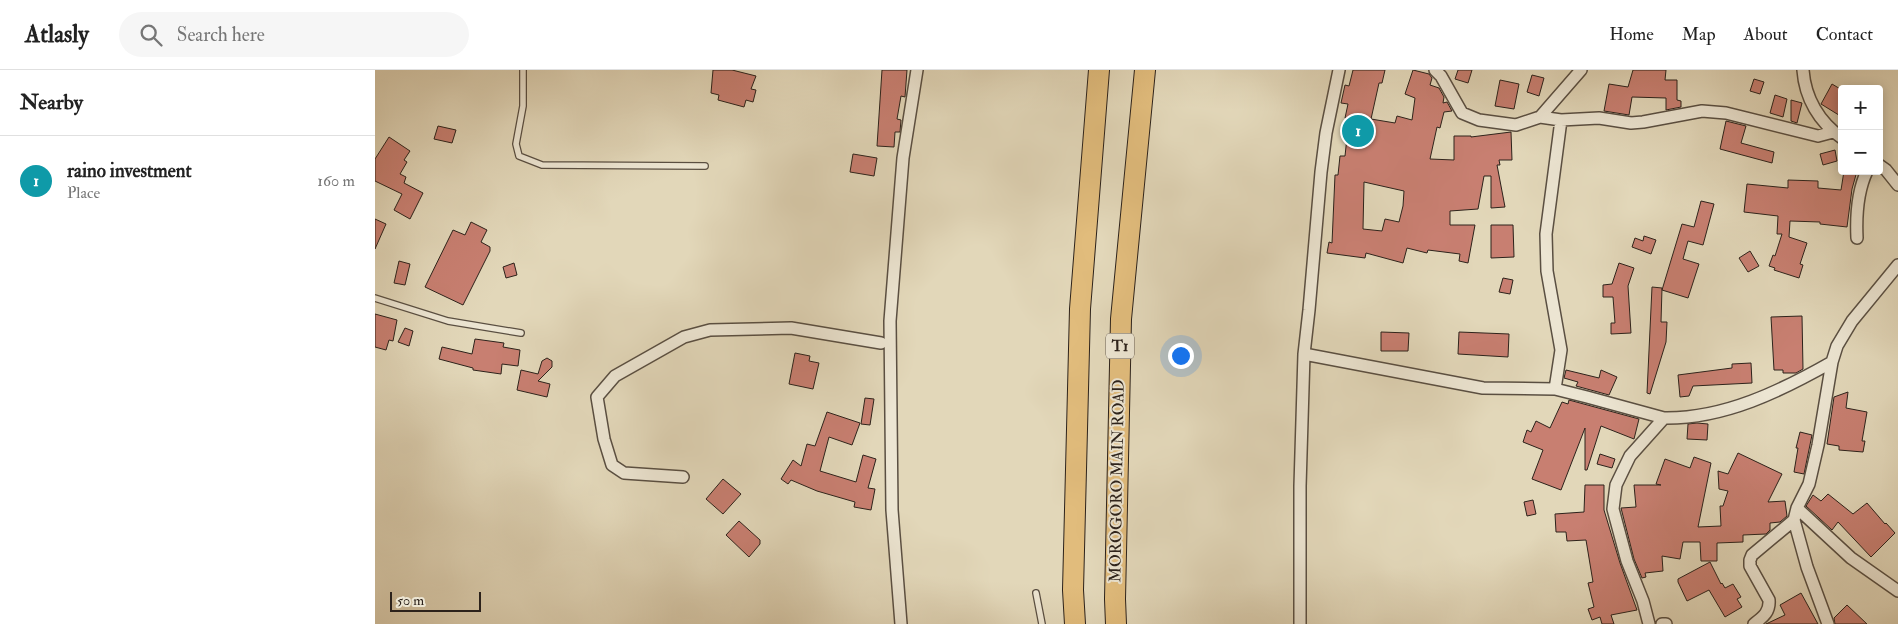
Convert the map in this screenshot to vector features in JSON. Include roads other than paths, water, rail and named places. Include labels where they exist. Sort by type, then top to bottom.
[{"type":"highway","points":[[1075,624],[1073,590],[1080,309],[1099,70]]},
{"type":"highway","name":"MOROGORO MAIN ROAD","points":[[1116,624],[1115,589],[1121,319],[1145,70]]},
{"type":"street","points":[[901,624],[893,510],[890,321],[903,158],[917,70]]},
{"type":"street","points":[[1300,624],[1300,486],[1304,354],[1321,172],[1326,133],[1339,70]]},
{"type":"street","points":[[1435,70],[1441,76],[1462,113],[1479,120],[1516,125],[1540,117],[1561,120],[1599,118],[1631,123],[1702,111],[1726,113],[1818,136],[1838,135]]},
{"type":"street","points":[[1540,117],[1581,70]]},
{"type":"street","points":[[1803,70],[1804,83],[1814,110],[1838,135]]},
{"type":"street","points":[[1555,389],[1561,350],[1547,271],[1546,234],[1561,120]]},
{"type":"street","points":[[1883,168],[1898,185]]},
{"type":"street","points":[[1857,238],[1856,225],[1866,175]]},
{"type":"street","points":[[1828,624],[1807,567],[1794,520],[1797,508],[1809,484],[1819,445],[1832,362],[1837,346],[1852,321],[1898,265]]},
{"type":"street","points":[[683,477],[624,473],[612,465],[604,439],[597,397],[615,376],[684,337],[710,330],[791,328],[881,343]]},
{"type":"street","points":[[1304,354],[1483,388],[1555,389],[1664,418],[1685,418],[1734,407],[1765,397],[1832,362]]},
{"type":"street","points":[[1649,624],[1643,600],[1627,561],[1613,510],[1616,485],[1630,456],[1664,418]]},
{"type":"street","points":[[1797,508],[1851,558],[1898,591]]},
{"type":"street","points":[[1754,624],[1766,614],[1769,600],[1751,566],[1750,560],[1752,555],[1794,520]]},
{"type":"lane","points":[[523,70],[523,106],[516,144],[519,156],[527,161],[542,165],[705,166]]},
{"type":"lane","points":[[375,298],[448,321],[521,334]]},
{"type":"lane","points":[[1036,593],[1042,624]]},
{"type":"place","name":"raino investment","points":[[1358,131]]}]
